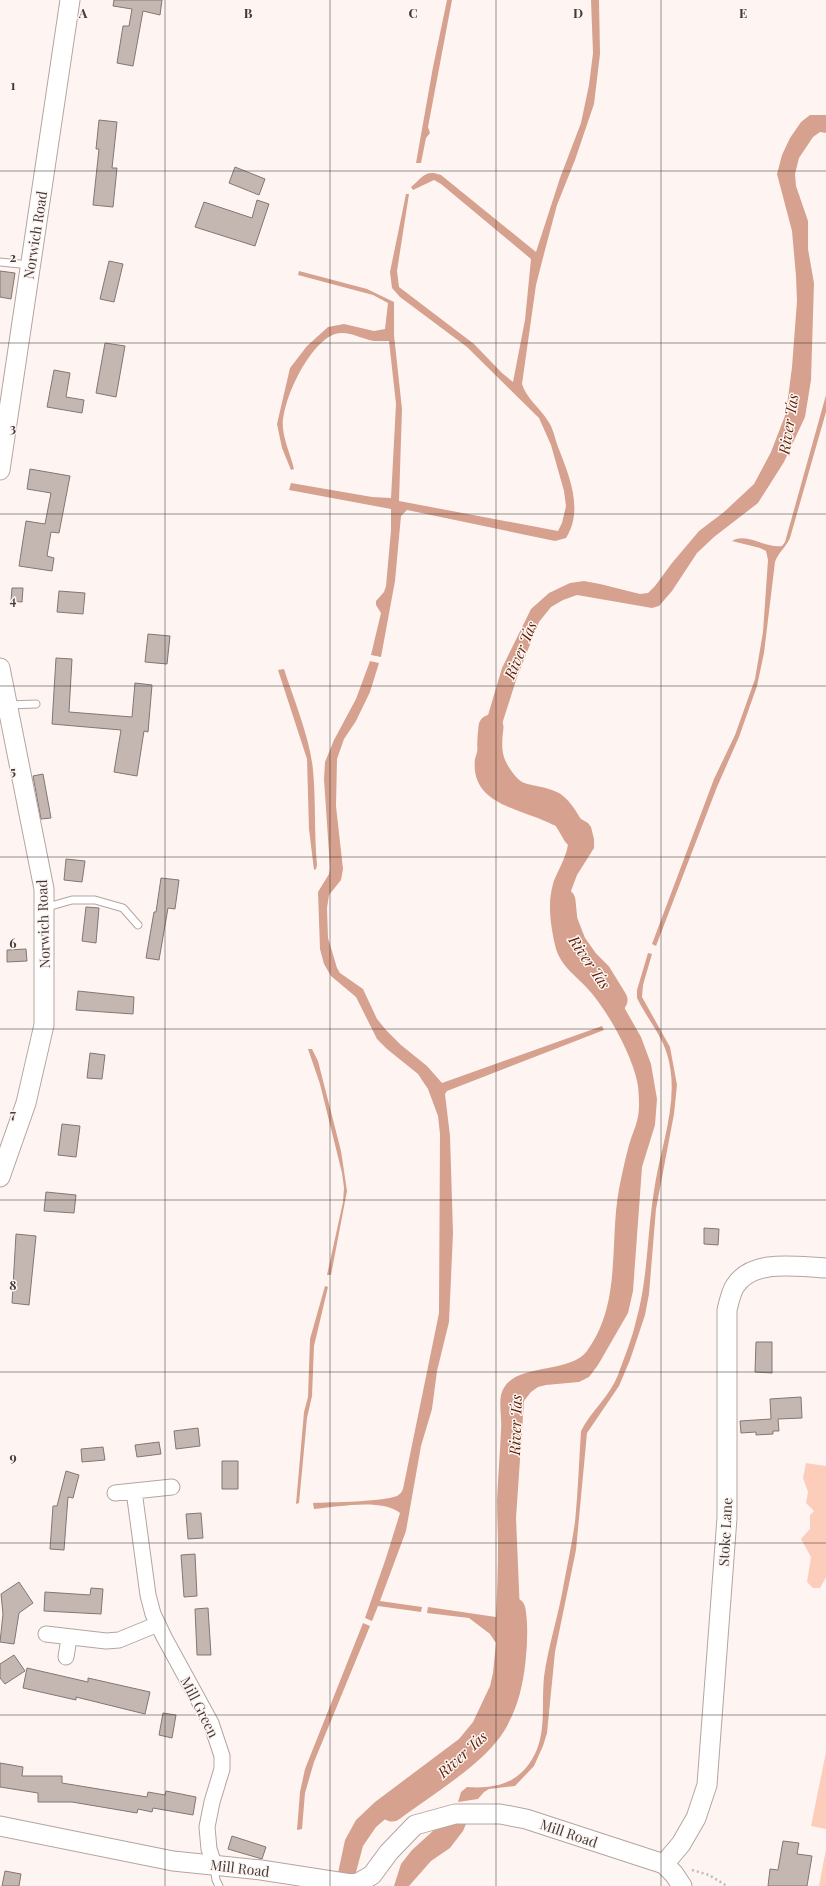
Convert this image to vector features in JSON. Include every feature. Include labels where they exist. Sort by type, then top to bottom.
[{"type":"street","name":"Norwich Road","points":[[0,470],[70,0]]},
{"type":"street","name":"Norwich Road","points":[[0,668],[44,890],[44,1025],[26,1103],[0,1177]]},
{"type":"street","name":"Stoke Lane","points":[[673,1875],[681,1844],[696,1818],[707,1785],[727,1518],[727,1310],[734,1287],[744,1275],[756,1269],[773,1266],[826,1268]]},
{"type":"street","points":[[116,1493],[172,1486]]},
{"type":"street","name":"Mill Green","points":[[134,1491],[148,1595],[158,1624],[211,1724],[222,1756],[222,1768],[212,1802],[207,1827],[208,1849],[214,1864]]},
{"type":"street","points":[[46,1634],[94,1641],[119,1640],[158,1624]]},
{"type":"street","points":[[66,1658],[69,1638]]},
{"type":"street","name":"Mill Road","points":[[0,1826],[173,1861],[214,1864],[351,1884],[358,1883],[372,1875],[389,1852],[415,1825],[455,1814],[500,1814],[526,1819],[673,1875]]},
{"type":"lane","points":[[0,262],[30,265]]},
{"type":"lane","points":[[8,705],[36,704]]},
{"type":"lane","points":[[44,908],[72,900],[94,900],[123,908],[138,925]]},
{"type":"lane","points":[[214,1864],[218,1886]]},
{"type":"path","points":[[673,1875],[688,1870],[709,1875],[727,1886]]},
{"type":"shaded area","points":[[806,1463],[826,1466],[826,1577],[820,1588],[813,1588],[807,1582],[811,1557],[801,1539],[810,1529],[810,1515],[814,1511],[806,1503],[808,1492],[803,1478]]},
{"type":"shaded area","points":[[826,1752],[826,1829],[811,1826]]},
{"type":"shaded area","points":[[826,1849],[826,1886],[819,1886]]},
{"type":"water","points":[[447,0],[452,0],[428,127],[430,133],[426,138],[421,163],[416,163],[433,67]]},
{"type":"water","points":[[591,0],[599,0],[600,54],[594,104],[575,160],[557,205],[536,285],[522,384],[527,394],[545,416],[553,430],[573,492],[574,516],[571,527],[566,538],[555,541],[407,510],[401,516],[395,581],[381,657],[371,655],[381,613],[376,605],[376,601],[384,592],[386,586],[391,530],[391,509],[289,490],[291,483],[372,497],[391,498],[396,404],[389,341],[374,341],[345,333],[335,334],[325,340],[307,361],[298,375],[292,389],[284,417],[283,428],[294,469],[291,470],[282,448],[277,424],[290,368],[307,346],[328,327],[344,324],[374,331],[385,329],[388,303],[373,295],[298,275],[299,271],[367,289],[394,302],[394,335],[402,409],[399,501],[558,531],[562,523],[566,506],[564,491],[551,445],[539,418],[467,347],[400,297],[392,288],[390,272],[406,194],[409,194],[397,271],[399,287],[474,344],[502,373],[513,382],[525,320],[531,259],[441,184],[434,180],[413,190],[411,187],[424,175],[436,173],[441,175],[536,252],[560,178],[581,123],[589,85],[593,53]]},
{"type":"water","points":[[810,115],[826,115],[826,133],[820,132],[813,137],[799,158],[795,174],[796,186],[808,221],[808,249],[814,283],[811,380],[805,417],[784,462],[758,503],[714,537],[697,553],[672,591],[659,606],[652,608],[577,595],[563,600],[551,607],[539,622],[517,677],[491,759],[493,776],[499,784],[508,790],[540,800],[569,812],[588,823],[591,827],[594,839],[594,848],[577,875],[568,899],[567,917],[572,943],[579,954],[602,975],[620,1000],[641,1037],[651,1064],[657,1099],[655,1125],[642,1167],[633,1291],[628,1313],[598,1365],[589,1377],[579,1382],[538,1387],[531,1392],[524,1401],[516,1518],[520,1613],[511,1665],[499,1707],[488,1728],[475,1743],[376,1827],[363,1846],[355,1876],[338,1873],[345,1840],[356,1820],[375,1802],[459,1739],[473,1722],[490,1686],[496,1643],[490,1634],[469,1618],[427,1613],[428,1607],[496,1617],[498,1555],[497,1501],[501,1395],[506,1384],[515,1377],[567,1364],[578,1359],[587,1351],[598,1332],[610,1293],[616,1209],[619,1189],[628,1150],[639,1113],[638,1086],[631,1062],[618,1034],[595,997],[565,966],[556,949],[551,925],[550,900],[555,878],[567,851],[568,838],[565,832],[557,826],[510,808],[488,795],[480,785],[475,774],[475,759],[502,668],[531,609],[549,593],[570,583],[584,581],[640,594],[648,593],[699,531],[724,512],[754,484],[771,452],[786,413],[792,367],[797,301],[792,231],[777,174],[782,155],[790,138],[801,122]]},
{"type":"water","points":[[826,395],[826,412],[790,538],[775,562],[764,653],[757,686],[739,737],[717,787],[656,946],[652,944],[714,779],[735,735],[755,679],[763,632],[768,560],[766,551],[732,541],[744,538],[776,546],[782,546],[785,542]]},
{"type":"water","points":[[370,661],[379,663],[370,692],[356,721],[344,739],[337,759],[336,806],[343,869],[341,880],[329,895],[327,908],[328,938],[337,968],[340,973],[363,989],[377,1019],[386,1030],[401,1045],[427,1066],[442,1083],[602,1026],[604,1030],[447,1091],[445,1094],[450,1136],[453,1233],[449,1322],[437,1371],[432,1409],[421,1446],[406,1531],[380,1601],[422,1607],[421,1612],[378,1606],[372,1621],[365,1618],[400,1513],[392,1508],[371,1505],[347,1505],[314,1509],[313,1503],[368,1501],[390,1498],[397,1496],[403,1489],[439,1313],[440,1134],[438,1116],[428,1089],[418,1074],[377,1039],[356,997],[331,976],[324,964],[320,949],[318,892],[329,874],[330,868],[324,779],[325,762],[334,740],[356,699]]},
{"type":"water","points":[[284,669],[309,745],[313,770],[317,865],[316,869],[314,870],[309,829],[307,759],[278,670]]},
{"type":"water","points":[[648,953],[652,954],[643,985],[642,997],[670,1047],[677,1085],[674,1114],[656,1209],[649,1294],[645,1315],[630,1360],[619,1386],[587,1433],[576,1550],[555,1652],[547,1733],[543,1746],[534,1766],[515,1786],[489,1789],[478,1799],[458,1802],[461,1792],[467,1787],[493,1786],[516,1777],[529,1764],[539,1744],[542,1722],[544,1677],[550,1643],[561,1599],[575,1522],[581,1431],[615,1383],[630,1342],[640,1305],[654,1191],[671,1106],[672,1088],[671,1071],[667,1054],[637,998],[637,990]]},
{"type":"water","points":[[308,1049],[312,1049],[318,1061],[341,1151],[347,1191],[331,1275],[327,1275],[343,1202],[344,1188],[342,1173],[320,1084]]},
{"type":"water","points":[[325,1286],[328,1287],[314,1346],[312,1396],[307,1418],[299,1503],[296,1504],[304,1412],[308,1397],[310,1339]]},
{"type":"water","points":[[363,1623],[370,1626],[314,1762],[305,1793],[302,1829],[297,1830],[300,1792],[305,1769]]},
{"type":"water","points":[[469,1817],[463,1831],[450,1848],[431,1861],[409,1886],[394,1886],[401,1864],[412,1850],[445,1820]]},
{"type":"building","points":[[114,0],[162,0],[160,15],[143,11],[133,66],[117,63],[123,26],[129,26],[132,9],[113,6]]},
{"type":"building","points":[[99,120],[117,122],[112,168],[117,168],[113,207],[93,205],[99,149],[96,149]]},
{"type":"building","points":[[235,167],[265,179],[259,195],[229,183]]},
{"type":"building","points":[[257,200],[269,204],[255,246],[195,227],[204,202],[252,218]]},
{"type":"building","points":[[109,261],[123,264],[114,302],[100,299]]},
{"type":"building","points":[[0,271],[15,273],[11,299],[0,297]]},
{"type":"building","points":[[105,343],[125,346],[116,397],[96,393]]},
{"type":"building","points":[[54,370],[70,373],[66,397],[84,400],[82,413],[47,407]]},
{"type":"building","points":[[30,469],[70,476],[59,533],[51,532],[47,556],[54,558],[52,571],[19,566],[26,521],[45,524],[51,493],[27,489]]},
{"type":"building","points":[[12,588],[23,588],[22,602],[11,601]]},
{"type":"building","points":[[59,591],[85,593],[83,614],[57,612]]},
{"type":"building","points":[[148,634],[170,636],[167,664],[145,662]]},
{"type":"building","points":[[56,658],[72,659],[69,712],[132,717],[135,683],[152,685],[148,732],[144,731],[137,776],[114,772],[121,730],[52,724]]},
{"type":"building","points":[[43,774],[51,818],[41,819],[33,776]]},
{"type":"building","points":[[66,859],[85,861],[82,882],[64,880]]},
{"type":"building","points":[[161,878],[179,880],[175,909],[168,908],[159,960],[146,958],[154,912],[156,912]]},
{"type":"building","points":[[86,907],[99,908],[96,943],[82,941]]},
{"type":"building","points":[[26,949],[27,961],[7,962],[7,950]]},
{"type":"building","points":[[78,991],[134,997],[133,1014],[76,1010]]},
{"type":"building","points":[[90,1053],[105,1055],[102,1079],[87,1078]]},
{"type":"building","points":[[62,1124],[80,1126],[76,1157],[58,1155]]},
{"type":"building","points":[[46,1192],[76,1195],[74,1213],[44,1211]]},
{"type":"building","points":[[704,1228],[719,1229],[718,1245],[704,1244]]},
{"type":"building","points":[[16,1234],[36,1236],[29,1305],[12,1303]]},
{"type":"building","points":[[756,1342],[772,1342],[772,1373],[755,1372]]},
{"type":"building","points":[[801,1397],[802,1418],[778,1419],[779,1431],[773,1431],[773,1434],[756,1435],[756,1432],[741,1433],[740,1421],[771,1419],[770,1399]]},
{"type":"building","points":[[198,1428],[200,1446],[176,1449],[174,1431]]},
{"type":"building","points":[[159,1442],[161,1454],[137,1457],[135,1445]]},
{"type":"building","points":[[103,1447],[105,1460],[82,1462],[81,1449]]},
{"type":"building","points":[[222,1461],[238,1461],[238,1489],[222,1489]]},
{"type":"building","points":[[66,1471],[79,1475],[73,1498],[68,1497],[64,1550],[50,1549],[53,1506],[57,1506]]},
{"type":"building","points":[[201,1513],[203,1538],[188,1539],[186,1514]]},
{"type":"building","points":[[195,1554],[197,1596],[184,1597],[181,1555]]},
{"type":"building","points":[[19,1582],[33,1603],[19,1613],[14,1644],[0,1642],[3,1614],[1,1594]]},
{"type":"building","points":[[91,1588],[103,1589],[101,1614],[44,1611],[45,1592],[90,1595]]},
{"type":"building","points":[[208,1608],[211,1655],[197,1655],[195,1609]]},
{"type":"building","points":[[14,1655],[25,1671],[5,1684],[0,1678],[0,1664]]},
{"type":"building","points":[[27,1668],[88,1682],[88,1678],[150,1692],[145,1714],[76,1697],[76,1700],[23,1688]]},
{"type":"building","points":[[163,1713],[176,1715],[172,1738],[159,1735]]},
{"type":"building","points":[[0,1763],[23,1767],[22,1776],[62,1776],[62,1783],[147,1797],[148,1792],[165,1795],[166,1791],[196,1797],[193,1815],[153,1808],[152,1812],[138,1809],[137,1813],[72,1802],[38,1802],[38,1793],[0,1787]]},
{"type":"building","points":[[232,1836],[266,1847],[262,1859],[228,1849]]},
{"type":"building","points":[[783,1841],[799,1843],[797,1854],[812,1856],[807,1886],[768,1886],[770,1869],[778,1870]]},
{"type":"building","points":[[5,1871],[21,1874],[19,1886],[2,1886]]},
{"type":"waterway","name":"River Tas","points":[[491,727],[491,756],[495,769],[504,782],[511,790],[518,794],[553,804],[563,814],[575,834]]},
{"type":"waterway","name":"River Tas","points":[[563,901],[565,921],[574,944],[586,961],[599,974],[615,1000]]},
{"type":"waterway","name":"River Tas","points":[[392,1809],[466,1755],[490,1729],[498,1716],[506,1696],[512,1668],[515,1641],[513,1610]]}]
